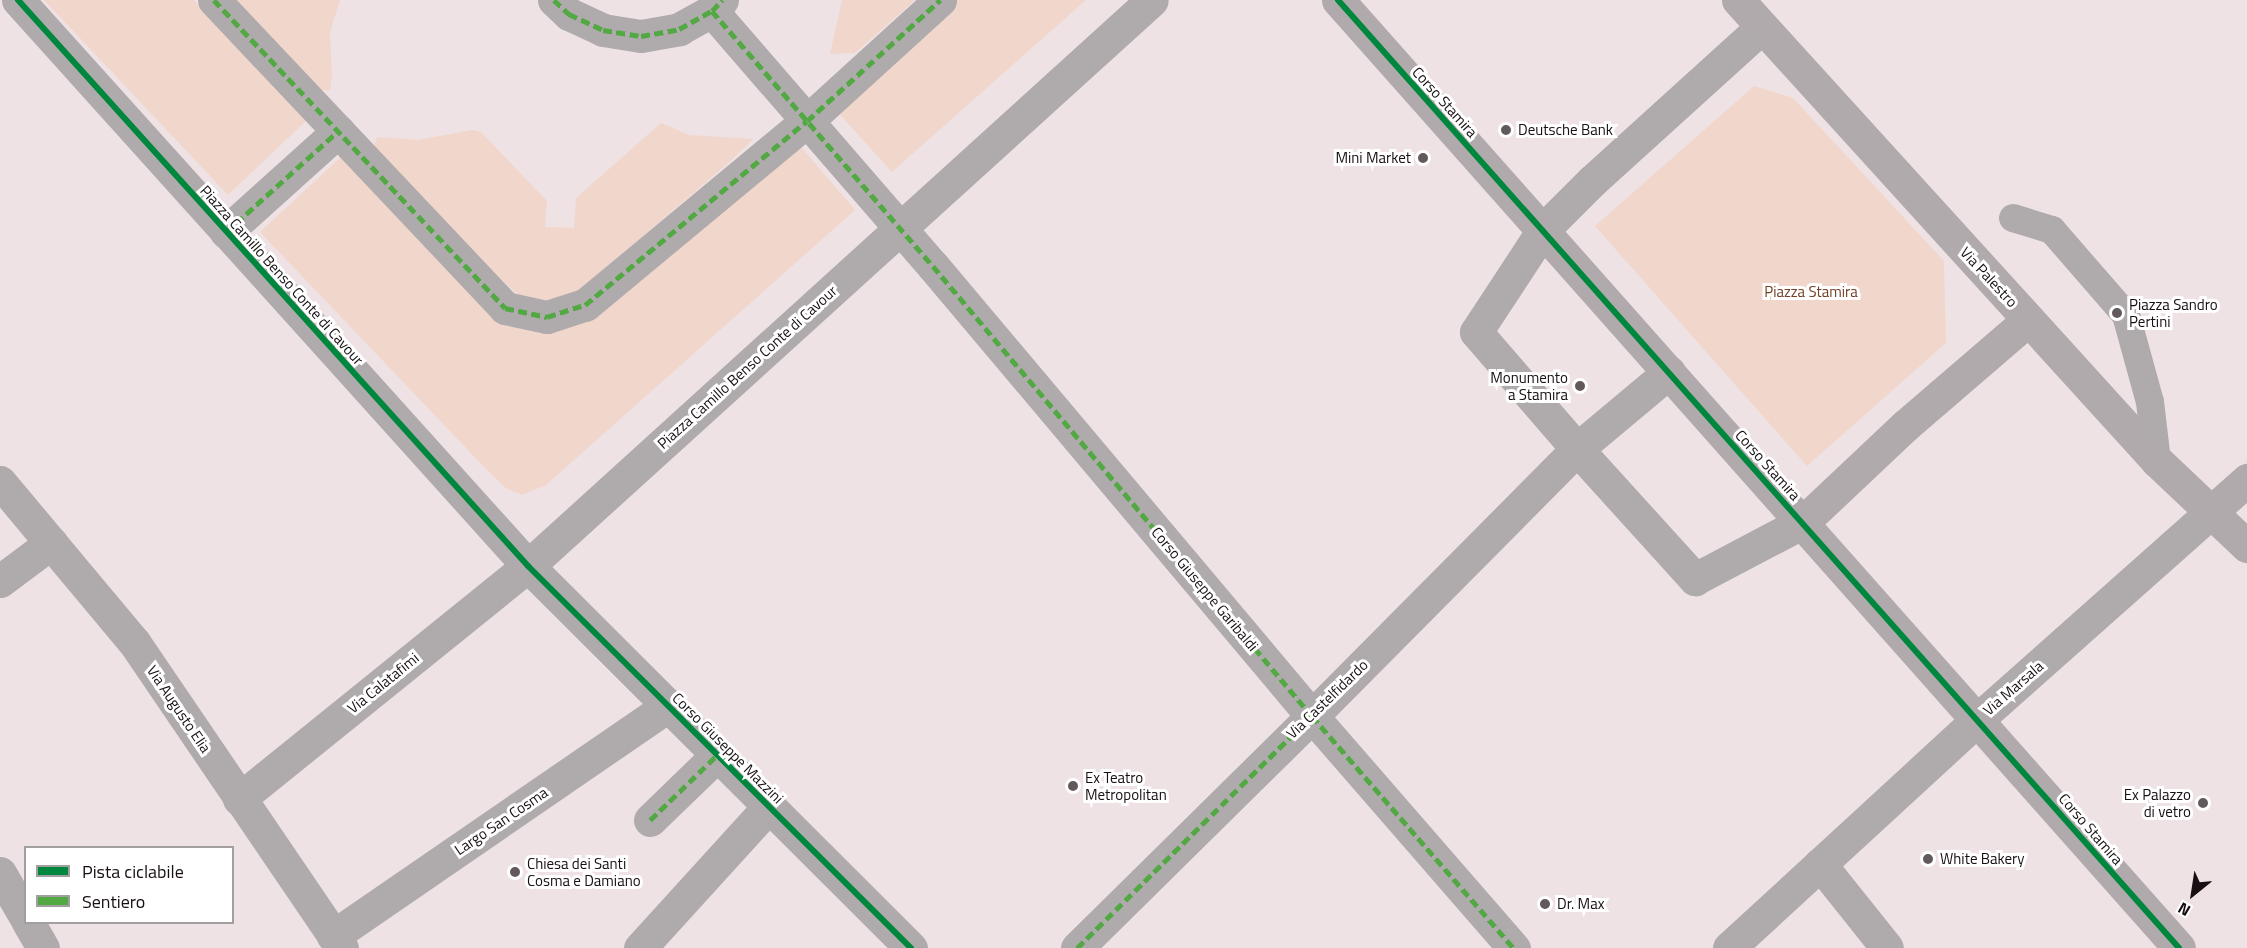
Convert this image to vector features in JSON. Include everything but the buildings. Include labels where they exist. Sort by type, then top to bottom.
[{"type":"street","name":"Piazza Camillo Benso Conte di Cavour","points":[[18,0],[528,566],[1152,0]]},
{"type":"street","points":[[214,0],[505,308],[547,317],[585,306],[807,121],[940,0]]},
{"type":"street","points":[[554,0],[569,14],[603,30],[641,36],[679,29],[717,5],[807,121],[900,227]]},
{"type":"street","name":"Corso Stamira","points":[[1338,0],[2179,948]]},
{"type":"street","name":"Via Palestro","points":[[1738,0],[2157,461],[2247,546]]},
{"type":"street","points":[[1762,27],[1592,181],[1543,230],[1476,332],[1576,449],[1695,579],[1803,522],[1906,425],[2028,320]]},
{"type":"street","name":"Piazza Camillo Benso Conte di Cavour","points":[[226,232],[338,131]]},
{"type":"street","name":"Corso Giuseppe Garibaldi","points":[[900,227],[1312,716],[1514,948]]},
{"type":"street","points":[[1576,449],[1669,372]]},
{"type":"street","name":"Via Castelfidardo","points":[[1077,948],[1354,674],[1576,449]]},
{"type":"street","name":"Via Marsala","points":[[1729,948],[1977,719],[2247,480]]},
{"type":"street","name":"Via Augusto Elia","points":[[0,482],[134,642],[338,942]]},
{"type":"street","points":[[0,580],[51,543]]},
{"type":"street","name":"Corso Giuseppe Mazzini","points":[[528,566],[911,948]]},
{"type":"street","name":"Via Calatafimi","points":[[239,799],[528,566]]},
{"type":"street","name":"Largo San Cosma","points":[[338,942],[668,706]]},
{"type":"street","points":[[650,820],[717,755]]},
{"type":"street","points":[[640,948],[769,806]]},
{"type":"street","points":[[1820,864],[1887,948]]},
{"type":"street","points":[[0,873],[24,915]]},
{"type":"street","points":[[29,924],[43,948]]},
{"type":"lane","points":[[2013,218],[2052,230],[2126,315],[2150,402],[2157,461]]},
{"type":"green space","points":[[44,0],[194,0],[307,120],[228,195]]},
{"type":"green space","points":[[231,0],[340,0],[330,32],[332,75],[330,90],[318,91]]},
{"type":"green space","points":[[842,0],[915,0],[855,53],[830,54]]},
{"type":"green space","points":[[954,0],[1086,0],[892,172],[833,107]]},
{"type":"green space","name":"Piazza Stamira","points":[[1754,86],[1793,98],[1944,261],[1946,343],[1807,466],[1595,226]]},
{"type":"green space","points":[[661,123],[689,135],[753,139],[732,160],[563,304],[520,296],[494,274],[374,147],[377,137],[418,140],[472,130],[481,132],[547,201],[545,227],[574,228],[576,198]]},
{"type":"green space","points":[[795,140],[855,210],[546,485],[522,495],[506,488],[486,469],[260,232],[342,156],[531,327]]},
{"type":"marked path","points":[[214,0],[505,308],[547,317],[585,305],[807,121],[940,0]]},
{"type":"marked path","points":[[554,0],[569,14],[603,30],[641,36],[679,29],[712,11],[722,0]]},
{"type":"marked path","points":[[712,11],[933,266],[1312,716],[1514,948]]},
{"type":"marked path","points":[[226,232],[338,131]]},
{"type":"marked path","points":[[1077,948],[1354,674]]},
{"type":"marked path","points":[[650,820],[717,755]]},
{"type":"cycle path","points":[[18,0],[528,566],[911,948]]},
{"type":"cycle path","points":[[1338,0],[2179,948]]},
{"type":"place","name":"Deutsche Bank","points":[[1506,130]]},
{"type":"place","name":"Mini Market","points":[[1423,158]]},
{"type":"place","name":"Piazza Sandro Pertini","points":[[2117,313]]},
{"type":"place","name":"Monumento a Stamira","points":[[1580,386]]},
{"type":"place","name":"Ex Teatro Metropolitan","points":[[1073,786]]},
{"type":"place","name":"Ex Palazzo di vetro","points":[[2203,803]]},
{"type":"place","name":"White Bakery","points":[[1928,859]]},
{"type":"place","name":"Chiesa dei Santi Cosma e Damiano","points":[[515,872]]},
{"type":"place","name":"Dr. Max","points":[[1545,904]]}]
